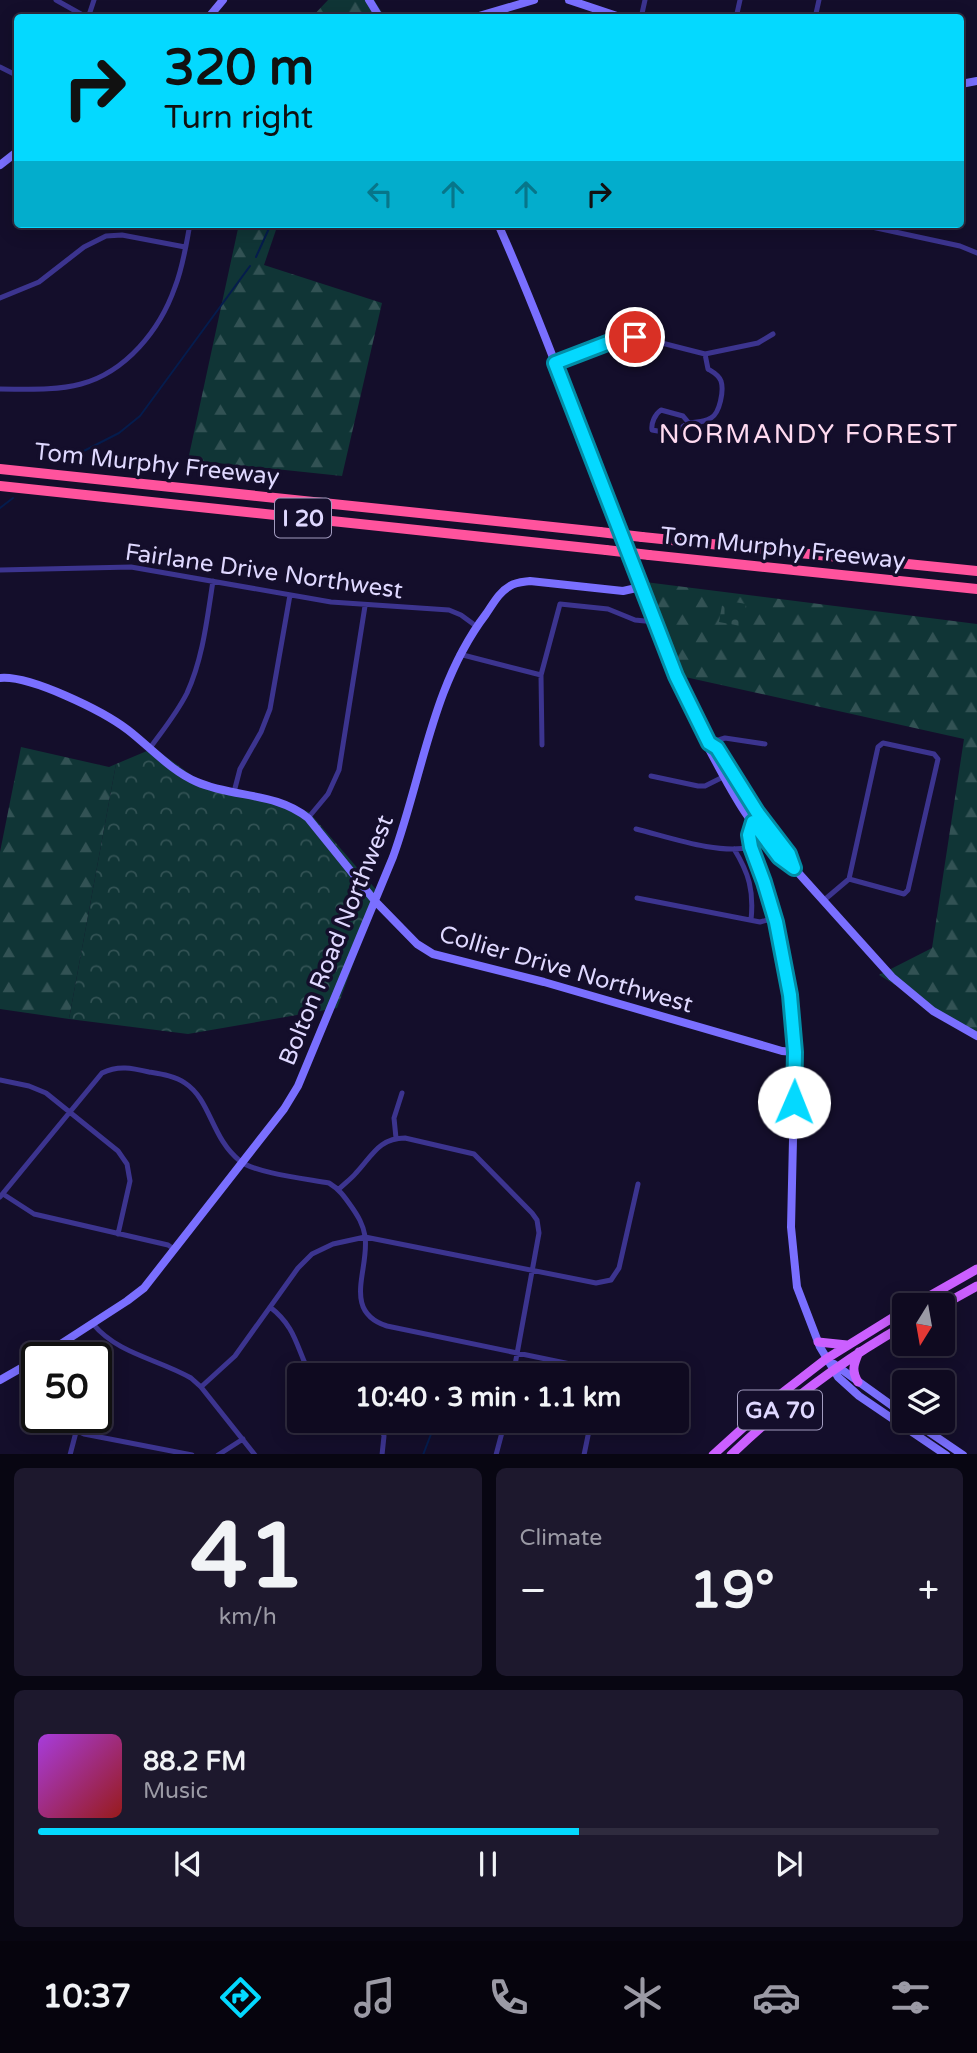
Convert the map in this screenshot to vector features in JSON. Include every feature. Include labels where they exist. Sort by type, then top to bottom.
[{"type":"highway","name":"Tom Murphy Freeway","points":[[0,469],[977,571]]},
{"type":"highway","name":"Tom Murphy Freeway","points":[[0,486],[977,589]]},
{"type":"main road","points":[[211,14],[223,0]]},
{"type":"main road","points":[[486,14],[534,0]]},
{"type":"main road","points":[[569,0],[610,14]]},
{"type":"main road","points":[[0,164],[14,153]]},
{"type":"main road","points":[[500,228],[676,676],[723,777],[779,857],[794,868],[892,977],[933,1011],[977,1036]]},
{"type":"main road","name":"Bolton Road Northwest","points":[[65,1342],[144,1288],[284,1110],[298,1086],[405,824],[431,727],[459,653],[476,626],[502,592],[519,582],[623,591],[641,587]]},
{"type":"main road","name":"Collier Drive Northwest","points":[[0,678],[13,677],[32,682],[126,728],[193,781],[283,802],[296,808],[308,818],[375,901],[417,944],[433,954],[544,982],[782,1051],[795,1052]]},
{"type":"main road","points":[[709,743],[717,748],[757,812],[789,854],[794,868]]},
{"type":"main road","points":[[753,822],[749,835],[751,847],[775,918],[790,995],[795,1052],[791,1227],[794,1274],[801,1301],[826,1359],[892,1406]]},
{"type":"main road","points":[[935,1293],[977,1269]]},
{"type":"main road","points":[[956,1298],[977,1286]]},
{"type":"main road","name":"GA 70","points":[[713,1454],[777,1397],[826,1359],[892,1318]]},
{"type":"main road","name":"GA 70","points":[[731,1454],[786,1405],[835,1367],[892,1333]]},
{"type":"main road","points":[[818,1342],[847,1345]]},
{"type":"main road","points":[[858,1382],[853,1367],[859,1352]]},
{"type":"main road","points":[[835,1367],[838,1377],[853,1391],[946,1454]]},
{"type":"main road","name":"Bolton Road Northwest","points":[[0,1380],[21,1369]]},
{"type":"main road","points":[[931,1433],[963,1454]]},
{"type":"street","points":[[56,0],[81,14]]},
{"type":"street","points":[[0,389],[80,385],[119,366],[138,348],[167,306],[177,284],[189,228]]},
{"type":"street","points":[[877,228],[960,246],[977,253]]},
{"type":"street","points":[[0,298],[38,282],[84,247],[106,236],[122,235],[185,247]]},
{"type":"street","points":[[555,363],[627,337],[642,338],[705,355],[758,343],[773,334]]},
{"type":"street","points":[[688,422],[683,416],[662,410],[658,412],[651,426],[652,430],[675,434],[688,422],[704,421],[716,413],[722,383],[719,376],[708,369],[705,355]]},
{"type":"street","name":"Fairlane Drive Northwest","points":[[0,570],[131,568],[365,606],[449,610],[476,626]]},
{"type":"street","points":[[150,748],[177,711],[193,679],[201,651],[213,581]]},
{"type":"street","points":[[234,792],[240,769],[261,732],[270,709],[290,595]]},
{"type":"street","points":[[542,745],[541,675],[560,604],[608,610],[635,620],[655,622]]},
{"type":"street","points":[[308,818],[328,794],[339,770],[365,606]]},
{"type":"street","points":[[459,653],[541,675]]},
{"type":"street","points":[[709,743],[725,738],[765,744]]},
{"type":"street","points":[[823,901],[849,878],[878,747],[883,743],[934,754],[938,759],[908,890],[904,894],[849,878]]},
{"type":"street","points":[[651,776],[698,786],[705,786],[723,777]]},
{"type":"street","points":[[636,829],[697,844],[734,849],[751,847]]},
{"type":"street","points":[[734,849],[746,867],[751,888],[751,920]]},
{"type":"street","points":[[636,898],[760,922],[775,918]]},
{"type":"street","points":[[175,1250],[168,1245],[34,1214],[1,1195],[95,1079],[110,1069],[127,1067],[173,1077],[185,1083],[197,1093],[220,1140],[242,1163],[328,1183],[339,1189],[362,1221],[365,1255],[359,1295],[364,1309],[373,1320],[387,1326],[558,1363]]},
{"type":"street","points":[[0,1080],[38,1089],[118,1151],[127,1164],[130,1181],[118,1234]]},
{"type":"street","points":[[396,1138],[394,1118],[402,1093]]},
{"type":"street","points":[[339,1189],[379,1146],[396,1138],[464,1149],[483,1160],[537,1220],[539,1233],[515,1363]]},
{"type":"street","points":[[201,1387],[235,1356],[298,1268],[312,1254],[333,1244],[365,1237],[596,1283],[611,1280],[620,1268],[638,1184]]},
{"type":"street","points":[[270,1307],[292,1329],[305,1363]]},
{"type":"street","points":[[93,1324],[115,1345],[181,1372],[201,1387],[255,1454]]},
{"type":"street","points":[[70,1454],[76,1433]]},
{"type":"street","points":[[81,1433],[192,1454]]},
{"type":"street","points":[[382,1454],[383,1433]]},
{"type":"street","points":[[496,1454],[502,1433]]},
{"type":"street","points":[[584,1454],[588,1433]]},
{"type":"street","points":[[218,1454],[243,1439]]},
{"type":"green space","points":[[328,0],[374,0],[383,14],[315,14]]},
{"type":"green space","points":[[238,228],[277,228],[264,265],[382,303],[342,476],[188,460]]},
{"type":"green space","points":[[637,581],[977,624],[977,1034],[879,975],[932,948],[964,739],[676,675]]},
{"type":"green space","points":[[723,600],[746,604],[741,626],[719,622]]},
{"type":"green space","points":[[21,747],[109,767],[116,764],[69,1019],[0,1009],[0,852]]},
{"type":"green space","points":[[154,748],[205,785],[248,793],[309,812],[379,893],[337,1008],[188,1034],[69,1019],[116,764]]},
{"type":"waterway","points":[[256,257],[269,228]]},
{"type":"waterway","points":[[72,457],[119,433],[140,416],[250,266]]},
{"type":"waterway","points":[[0,508],[13,498]]},
{"type":"waterway","points":[[423,1454],[431,1433]]},
{"type":"district","name":"NORMANDY FOREST","points":[[809,434]]},
{"type":"route","points":[[635,337],[615,340],[555,363],[676,676],[709,743],[717,748],[757,812],[789,854],[794,868],[779,857],[753,822],[749,835],[751,847],[776,922],[790,995],[795,1052],[794,1102]]}]
